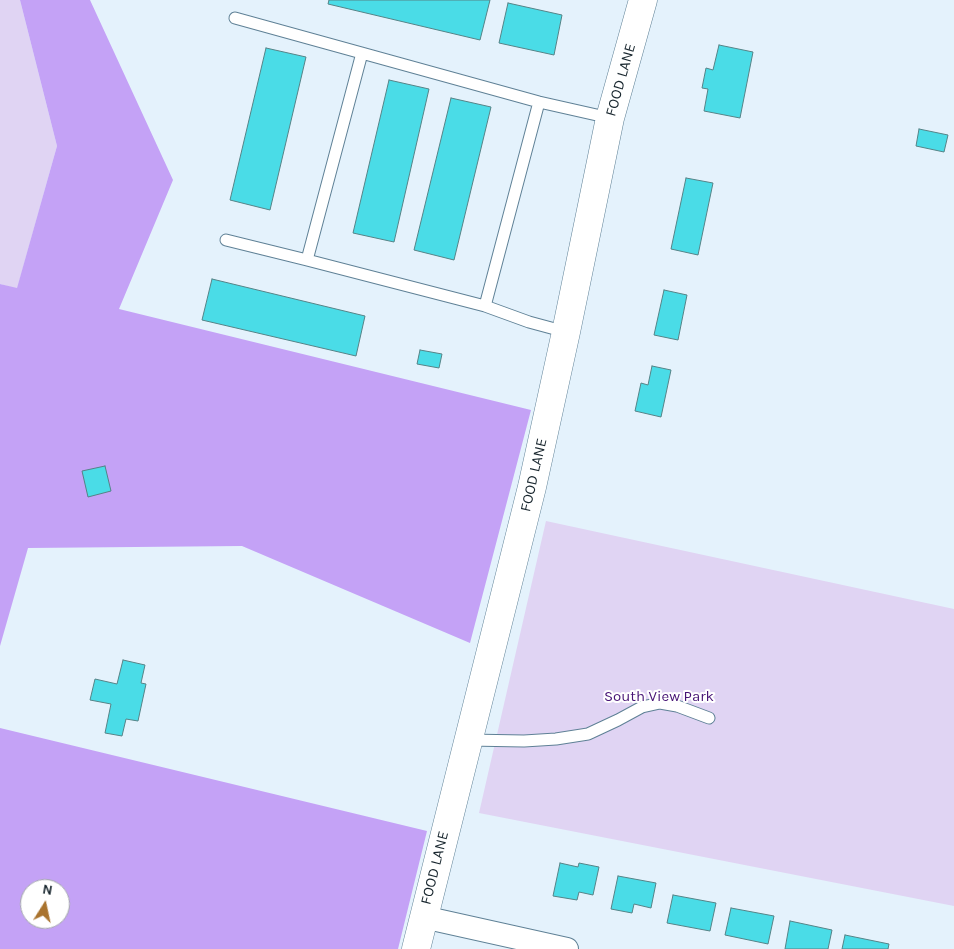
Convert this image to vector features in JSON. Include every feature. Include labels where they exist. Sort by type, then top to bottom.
[{"type":"street","name":"FOOD LANE","points":[[416,949],[532,487],[610,118],[643,0]]},
{"type":"street","points":[[423,918],[567,949]]},
{"type":"lane","points":[[235,18],[539,102],[610,118]]},
{"type":"lane","points":[[307,260],[362,53]]},
{"type":"lane","points":[[485,306],[539,102]]},
{"type":"lane","points":[[226,240],[485,306],[529,322],[566,332]]},
{"type":"lane","points":[[468,740],[524,741],[588,734],[642,707],[660,703],[677,706],[708,718]]},
{"type":"green space","points":[[0,0],[20,0],[57,146],[17,289],[0,284]]},
{"type":"green space","name":"South View Park","points":[[546,521],[954,609],[954,906],[479,813]]},
{"type":"shaded area","points":[[20,0],[90,0],[173,180],[119,309],[531,410],[470,643],[242,546],[28,548],[0,646],[0,284],[17,288],[57,146]]},
{"type":"shaded area","points":[[0,728],[427,831],[398,949],[0,949]]},
{"type":"building","points":[[329,0],[490,0],[480,40],[328,4]]},
{"type":"building","points":[[508,3],[562,15],[554,55],[499,43]]},
{"type":"building","points":[[719,45],[753,52],[740,118],[704,111],[708,89],[702,88],[706,68],[713,70]]},
{"type":"building","points":[[266,48],[306,57],[270,210],[230,200]]},
{"type":"building","points":[[389,80],[429,89],[394,242],[353,233]]},
{"type":"building","points":[[451,98],[491,107],[454,260],[414,250]]},
{"type":"building","points":[[919,129],[948,135],[944,152],[916,146]]},
{"type":"building","points":[[686,178],[713,183],[698,255],[671,249]]},
{"type":"building","points":[[212,279],[365,316],[356,356],[202,320]]},
{"type":"building","points":[[664,290],[687,295],[678,340],[654,335]]},
{"type":"building","points":[[420,350],[442,354],[439,368],[417,364]]},
{"type":"building","points":[[652,366],[671,370],[661,417],[635,411],[641,383],[648,385]]},
{"type":"building","points":[[105,466],[111,491],[88,497],[82,471]]},
{"type":"building","points":[[123,660],[145,665],[141,683],[146,684],[138,721],[126,719],[122,736],[105,733],[111,704],[90,700],[95,679],[117,684]]},
{"type":"building","points":[[560,863],[578,867],[579,863],[599,867],[593,895],[579,892],[577,900],[553,896]]},
{"type":"building","points":[[618,876],[656,883],[651,908],[634,904],[632,913],[611,909]]},
{"type":"building","points":[[673,895],[716,903],[710,931],[667,923]]},
{"type":"building","points":[[731,908],[774,916],[768,944],[725,935]]},
{"type":"building","points":[[790,921],[832,930],[828,949],[785,949]]},
{"type":"building","points":[[845,935],[889,944],[888,949],[842,949]]}]
